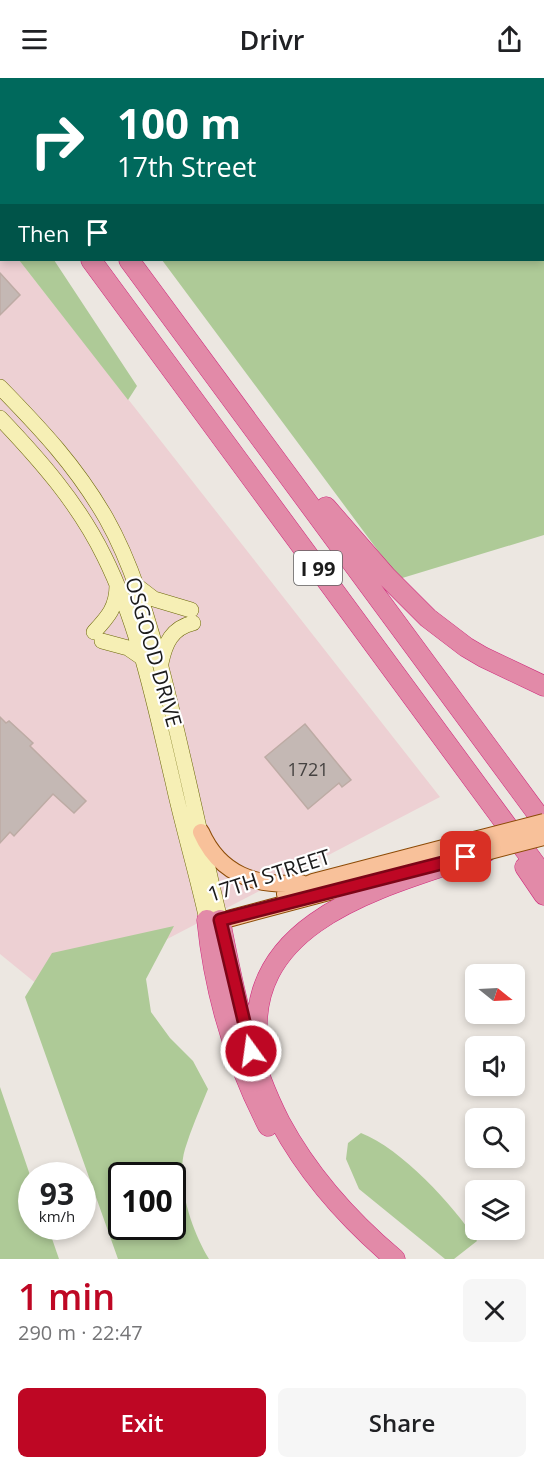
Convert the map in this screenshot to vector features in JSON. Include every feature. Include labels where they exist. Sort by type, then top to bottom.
[{"type":"highway","name":"I 99","points":[[92,261],[544,876]]},
{"type":"highway","name":"I 99","points":[[130,261],[544,823]]},
{"type":"highway","points":[[130,261],[189,329],[330,512],[386,576],[447,634],[483,657],[544,684]]},
{"type":"highway","points":[[458,760],[544,895]]},
{"type":"highway","points":[[264,1083],[257,1039],[258,1009],[270,972],[292,941],[316,921],[368,893],[480,846]]},
{"type":"highway","points":[[215,917],[251,1051],[280,1122],[311,1170],[347,1214],[395,1259]]},
{"type":"highway","points":[[215,917],[210,954],[234,1045],[258,1107],[297,1173],[335,1219],[374,1259]]},
{"type":"main road","name":"OSGOOD DRIVE","points":[[0,387],[46,434],[83,482],[106,519],[136,585],[147,615],[201,831],[215,917]]},
{"type":"main road","name":"OSGOOD DRIVE","points":[[0,418],[51,473],[66,493],[90,530],[117,582],[141,657],[215,917]]},
{"type":"main road","points":[[117,582],[115,604],[98,637],[128,648],[141,657]]},
{"type":"main road","points":[[136,585],[154,598],[192,616],[185,625],[173,633],[164,648],[160,666]]},
{"type":"main road","name":"17TH STREET","points":[[215,917],[480,846],[544,823]]},
{"type":"main road","points":[[201,831],[206,843],[223,862],[242,875],[284,886],[314,882]]},
{"type":"main road","name":"17TH STREET","points":[[215,917],[294,892],[314,882],[480,846],[544,837]]},
{"type":"shaded area","points":[[0,261],[20,261],[440,797],[54,998],[0,954]]},
{"type":"green space","points":[[20,261],[55,261],[137,386],[128,400]]},
{"type":"green space","points":[[163,261],[544,261],[544,535],[399,579]]},
{"type":"green space","points":[[174,926],[146,979],[151,1012],[170,1038],[193,1061],[208,1089],[182,1162],[108,1162],[108,1231],[96,1197],[96,1162],[84,1162],[25,997],[52,953]]},
{"type":"green space","points":[[0,1087],[26,1162],[18,1162],[18,1240],[52,1240],[59,1259],[0,1259]]},
{"type":"green space","points":[[361,1133],[393,1152],[441,1195],[455,1211],[465,1224],[465,1240],[477,1241],[454,1259],[445,1259],[359,1189],[346,1159],[348,1143]]},
{"type":"green space","points":[[186,1201],[191,1221],[209,1259],[118,1259],[111,1240],[186,1240]]},
{"type":"building","points":[[0,273],[20,295],[0,315]]},
{"type":"building","points":[[0,717],[6,723],[9,721],[33,743],[30,746],[86,801],[74,813],[53,794],[14,836],[10,832],[0,843]]},
{"type":"building","points":[[305,724],[351,780],[342,787],[339,783],[308,809],[265,757]]},
{"type":"route","points":[[251,1051],[220,920],[466,857]]}]
